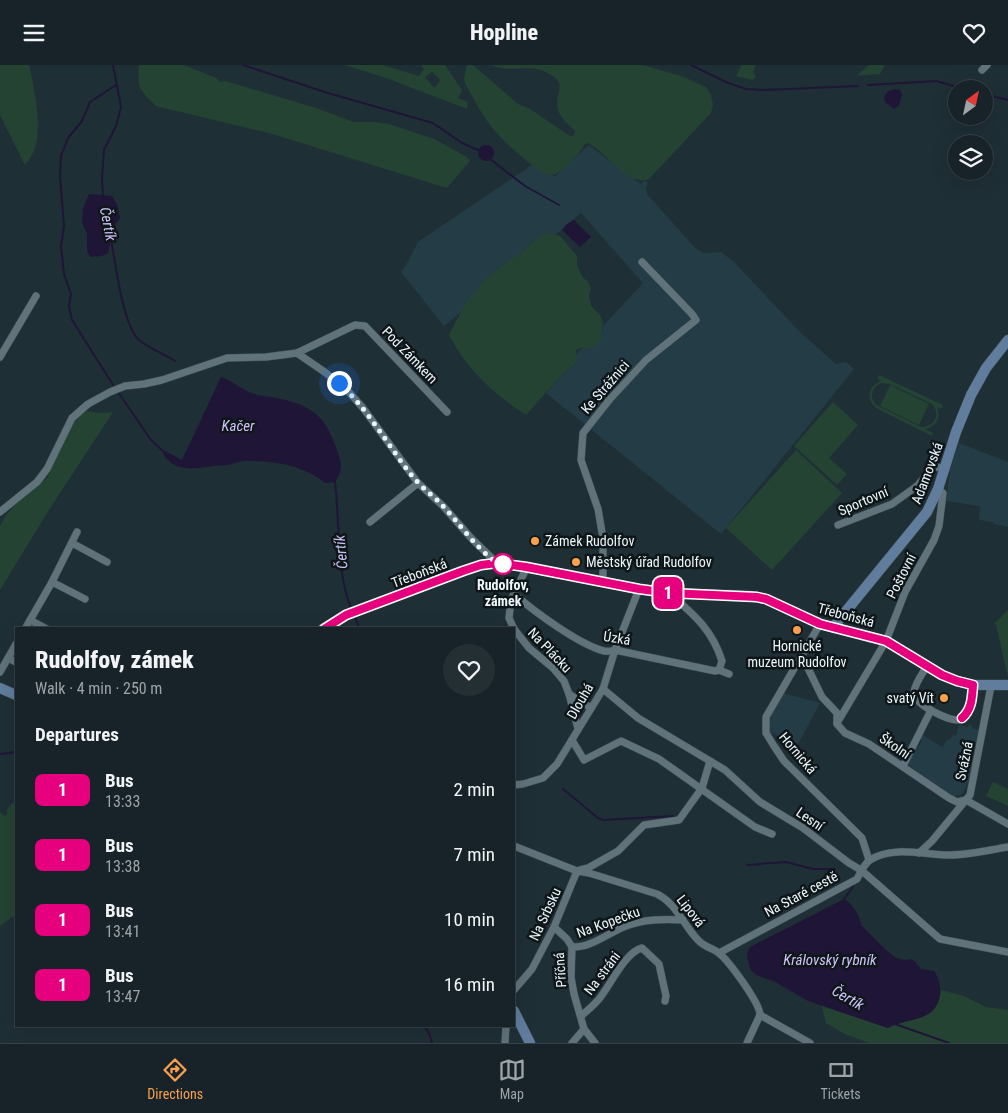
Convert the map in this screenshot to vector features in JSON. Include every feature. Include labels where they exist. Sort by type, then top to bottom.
[{"type":"main road","name":"Adamovská","points":[[834,628],[918,525],[941,491],[956,432],[971,395],[986,369],[1008,340]]},
{"type":"main road","name":"Třeboňská","points":[[327,627],[346,615],[463,571],[481,565],[497,563],[639,589],[669,593],[766,599],[820,624],[886,641],[950,679],[973,685],[1008,685]]},
{"type":"main road","points":[[0,688],[15,695]]},
{"type":"main road","points":[[515,1013],[530,1043]]},
{"type":"street","name":"Ke Strážnici","points":[[603,581],[603,538],[598,509],[581,460],[583,433],[610,399],[646,360],[696,320],[692,313],[642,262]]},
{"type":"street","points":[[0,357],[36,296]]},
{"type":"street","name":"Pod Zámkem","points":[[2,507],[37,482],[47,469],[72,418],[88,404],[110,392],[119,388],[162,380],[227,358],[280,356],[297,353],[355,325],[365,326],[447,412]]},
{"type":"street","points":[[297,353],[348,391],[363,408],[418,483],[443,505],[472,539],[497,563]]},
{"type":"street","name":"Sportovní","points":[[838,525],[892,504],[917,486],[934,467],[946,468]]},
{"type":"street","points":[[370,522],[418,483]]},
{"type":"street","name":"Poštovní","points":[[837,724],[886,641],[905,592],[934,540],[939,526],[941,491]]},
{"type":"street","points":[[26,627],[52,583],[77,532]]},
{"type":"street","points":[[72,543],[107,562]]},
{"type":"street","name":"Na Plácku","points":[[513,627],[509,618],[511,600],[526,567]]},
{"type":"street","points":[[52,583],[85,599]]},
{"type":"street","name":"Dlouhá","points":[[515,785],[543,778],[557,764],[603,689],[615,650],[639,589]]},
{"type":"street","points":[[669,593],[700,620],[710,632],[722,661],[719,670]]},
{"type":"street","name":"Úzká","points":[[514,594],[544,617],[587,644],[606,652],[615,650],[715,671],[719,670],[729,674]]},
{"type":"street","points":[[30,620],[43,627]]},
{"type":"street","name":"Hornická","points":[[820,624],[766,717],[766,733],[784,761],[862,838],[869,860]]},
{"type":"street","name":"Na Plácku","points":[[515,630],[529,648],[553,668],[564,681],[569,694],[591,708]]},
{"type":"street","points":[[0,672],[15,646]]},
{"type":"street","name":"Školní","points":[[802,656],[822,697],[836,713],[837,724],[845,733],[869,744],[949,798],[957,802],[966,800],[1008,824]]},
{"type":"street","points":[[8,658],[15,662]]},
{"type":"street","points":[[927,666],[915,688],[914,695],[920,703],[950,720],[959,720],[969,710],[973,685]]},
{"type":"street","name":"Svážná","points":[[919,853],[932,841],[970,795],[992,686]]},
{"type":"street","name":"Lesní","points":[[603,689],[638,718],[731,774],[760,802],[803,828],[849,863],[862,870],[940,939],[1008,952]]},
{"type":"street","points":[[569,694],[578,729]]},
{"type":"street","points":[[903,766],[931,710]]},
{"type":"street","name":"Dlouhá","points":[[572,740],[584,759],[620,741],[659,759],[702,788]]},
{"type":"street","points":[[578,871],[588,868],[618,851],[644,825],[679,820],[702,788],[710,761]]},
{"type":"street","points":[[702,788],[734,814],[755,827],[772,834]]},
{"type":"street","name":"Lipová","points":[[515,846],[578,871],[657,894],[673,905],[704,947],[720,953],[758,1006],[760,1015]]},
{"type":"street","points":[[869,860],[906,851],[951,855],[1008,847]]},
{"type":"street","name":"Na Staré cestě","points":[[720,953],[857,879],[869,860]]},
{"type":"street","name":"Na Srbsku","points":[[515,989],[532,969],[554,927],[578,871]]},
{"type":"street","name":"Na Kopečku","points":[[572,947],[585,946],[640,921],[651,919],[683,920]]},
{"type":"street","name":"Příčná","points":[[554,927],[567,939],[572,947],[570,977],[584,1029],[595,1043]]},
{"type":"street","name":"Na stráni","points":[[581,1016],[598,1000],[628,958],[638,949],[642,948],[660,964],[666,996],[665,1001]]},
{"type":"street","points":[[747,1043],[760,1015],[810,1043]]},
{"type":"street","points":[[504,1043],[506,1027]]},
{"type":"street","points":[[572,1043],[584,1029]]},
{"type":"shaded area","points":[[589,145],[641,184],[645,180],[648,183],[646,188],[647,194],[696,249],[704,253],[721,252],[734,262],[800,332],[828,357],[836,364],[846,362],[854,369],[721,534],[546,393],[577,362],[576,355],[582,348],[590,349],[603,330],[603,326],[643,283],[581,213],[555,235],[548,233],[540,235],[466,302],[461,312],[444,326],[401,272],[418,242],[532,165],[555,176]]},
{"type":"shaded area","points":[[959,443],[1008,462],[1008,527],[979,520],[980,506],[946,501],[950,470]]},
{"type":"shaded area","points":[[783,693],[820,703],[796,748],[773,733],[771,734],[769,727],[772,712]]},
{"type":"shaded area","points":[[959,725],[968,727],[969,725],[980,730],[968,783],[962,794],[953,796],[908,765],[922,741],[920,739],[923,735],[942,747],[953,735],[956,736]]},
{"type":"green space","points":[[0,65],[29,65],[38,129],[35,148],[25,165],[0,115]]},
{"type":"green space","points":[[139,65],[184,65],[216,78],[220,82],[225,81],[316,108],[353,122],[389,124],[434,139],[467,157],[470,161],[447,188],[269,133],[156,106],[146,96],[139,84]]},
{"type":"green space","points":[[345,65],[382,65],[419,76],[424,69],[421,65],[445,65],[462,90],[458,98],[468,102],[467,109],[389,79]],"holes":[[[432,72],[440,81],[434,88],[425,77]]]},
{"type":"green space","points":[[467,65],[473,65],[518,104],[530,109],[570,136],[574,136],[575,131],[559,113],[557,103],[560,88],[556,79],[541,70],[528,68],[510,69],[491,65],[643,65],[684,77],[707,88],[713,105],[711,113],[649,179],[633,178],[588,143],[584,145],[574,159],[564,168],[550,175],[538,169],[517,153],[489,123],[464,80]]},
{"type":"green space","points":[[742,65],[756,65],[753,72],[756,77],[752,80],[736,76]]},
{"type":"green space","points":[[869,65],[885,65],[880,74],[856,76]]},
{"type":"green space","points":[[548,233],[560,236],[577,256],[577,265],[583,278],[588,281],[591,288],[589,296],[591,306],[600,315],[603,322],[601,341],[590,349],[581,348],[576,350],[577,362],[558,379],[526,415],[483,381],[464,359],[449,335],[466,302],[486,278],[525,249],[540,235]]},
{"type":"green space","points":[[879,375],[943,405],[941,409],[937,407],[938,418],[935,424],[925,429],[933,433],[932,436],[874,406],[871,402],[870,394],[873,386],[881,381],[877,378]],"holes":[[[882,383],[890,384],[932,404],[936,412],[933,422],[930,425],[921,427],[876,405],[872,399],[873,390]]]},
{"type":"green space","points":[[890,385],[929,404],[919,425],[880,406]]},
{"type":"green space","points":[[833,402],[858,425],[829,458],[847,474],[837,485],[794,446]]},
{"type":"green space","points":[[85,411],[113,412],[47,513],[0,590],[0,526],[6,515],[17,503],[47,478],[74,422]]},
{"type":"green space","points":[[796,450],[842,493],[772,570],[726,528]]},
{"type":"green space","points":[[1008,610],[1008,677],[996,625],[994,624]]},
{"type":"green space","points":[[993,782],[1008,789],[1008,806],[986,796]]},
{"type":"green space","points":[[12,803],[15,804],[15,915],[0,926],[0,812],[4,816],[7,814],[7,809]]},
{"type":"green space","points":[[941,990],[964,996],[986,1007],[1008,1010],[1008,1043],[869,1043],[845,1034],[826,1023],[822,1006],[888,1028],[928,1013],[938,1001]]},
{"type":"water","points":[[900,90],[902,94],[899,105],[894,109],[885,102],[884,97],[888,91]]},
{"type":"water","points":[[483,145],[489,145],[494,150],[492,159],[483,161],[478,156],[478,150]]},
{"type":"water","points":[[89,194],[112,196],[117,204],[120,218],[114,227],[108,253],[102,256],[90,257],[87,250],[87,234],[82,222],[83,208]]},
{"type":"water","points":[[574,220],[591,237],[580,247],[562,230]]},
{"type":"water","name":"Kačer","points":[[221,377],[251,393],[289,401],[316,414],[328,428],[340,459],[341,467],[335,482],[325,483],[308,472],[269,462],[246,461],[218,466],[187,468],[174,465],[168,460],[163,454],[165,451],[182,460]]},
{"type":"water","name":"Královský rybník","points":[[844,899],[855,910],[861,925],[889,953],[897,958],[914,961],[921,969],[934,971],[939,982],[940,994],[938,1003],[928,1015],[888,1028],[808,1001],[775,982],[756,975],[750,969],[747,954],[750,947]]},
{"type":"waterway","name":"Čertík","points":[[103,198],[104,150],[116,126],[121,107],[113,65]]},
{"type":"waterway","points":[[243,65],[328,93],[433,123],[462,143],[478,150]]},
{"type":"waterway","points":[[691,65],[728,83],[746,89],[858,86]]},
{"type":"waterway","points":[[868,85],[936,81],[948,84]]},
{"type":"waterway","points":[[115,388],[72,320],[69,306],[71,294],[64,274],[61,246],[64,226],[60,176],[61,156],[68,138],[82,121],[90,102],[116,85]]},
{"type":"waterway","points":[[993,96],[1008,100]]},
{"type":"waterway","points":[[490,159],[525,186],[559,205]]},
{"type":"waterway","name":"Čertík","points":[[111,239],[120,292],[133,332],[142,342],[175,361]]},
{"type":"waterway","points":[[118,392],[151,440],[165,453]]},
{"type":"waterway","name":"Čertík","points":[[335,482],[343,578],[351,608]]},
{"type":"waterway","name":"Čertík","points":[[354,615],[359,627]]},
{"type":"waterway","points":[[0,754],[15,752]]},
{"type":"waterway","name":"Čertík","points":[[563,789],[603,820],[673,816]]},
{"type":"waterway","points":[[747,865],[786,862],[813,869],[835,869]]},
{"type":"waterway","points":[[844,899],[853,887],[852,885]]},
{"type":"waterway","name":"Čertík","points":[[892,1023],[949,1043]]},
{"type":"waterway","points":[[425,1027],[432,1043]]},
{"type":"bus line","name":"1","points":[[326,627],[346,615],[463,571],[481,565],[497,563],[669,593],[757,597],[766,599],[820,624],[878,637],[902,649],[942,675],[973,685],[971,705],[966,715],[962,718]]},
{"type":"place","name":"Zámek Rudolfov","points":[[535,541]]},
{"type":"place","name":"Městský úřad Rudolfov","points":[[576,562]]},
{"type":"place","name":"Rudolfov, zámek","points":[[503,564]]},
{"type":"place","name":"Hornické muzeum Rudolfov","points":[[797,630]]},
{"type":"place","name":"svatý Vít","points":[[944,698]]},
{"type":"route","points":[[339,383],[363,408],[418,483],[443,505],[486,553],[497,563],[503,564]]}]
